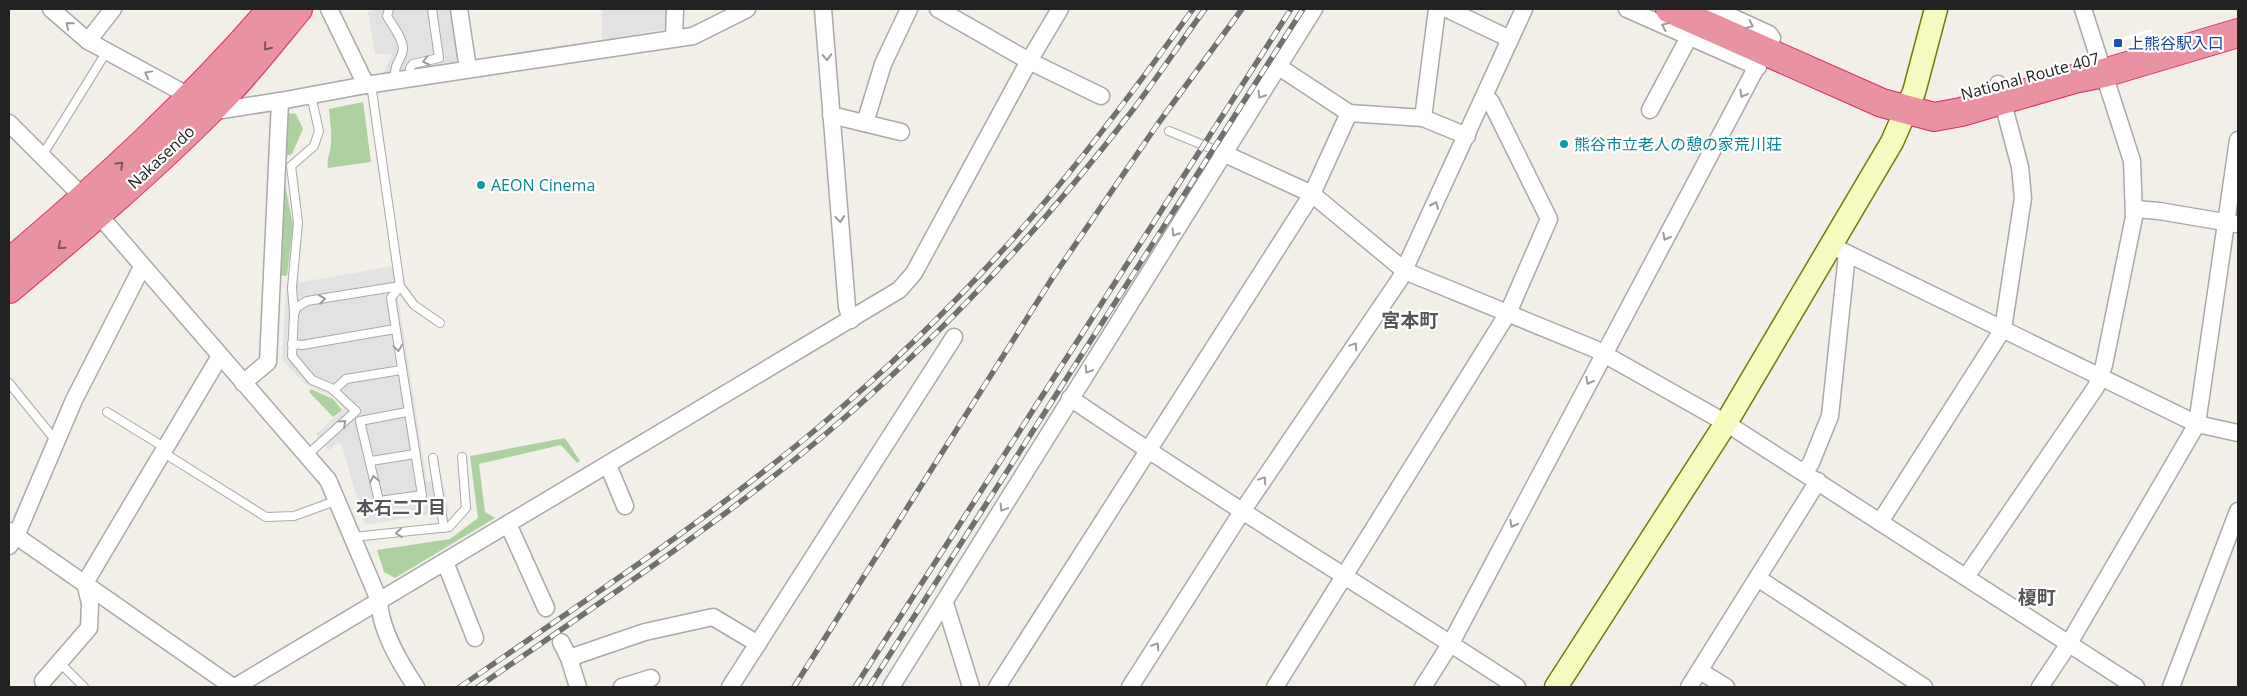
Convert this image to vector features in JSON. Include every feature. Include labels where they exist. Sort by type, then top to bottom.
[{"type":"highway","name":"Nakasendo","points":[[200,104],[272,9]]},
{"type":"highway","name":"Nakasendo","points":[[9,289],[91,206],[200,104],[259,57],[298,9]]},
{"type":"highway","points":[[1670,9],[1762,59],[1907,110]]},
{"type":"highway","name":"National Route 407","points":[[2102,65],[2238,16]]},
{"type":"highway","name":"National Route 407","points":[[1907,110],[2000,92],[2102,65],[2238,33]]},
{"type":"highway","name":"Nakasendo","points":[[9,263],[91,206]]},
{"type":"street","points":[[51,9],[88,41],[200,104],[280,101],[368,84],[693,36],[747,9]]},
{"type":"street","points":[[88,41],[113,9]]},
{"type":"street","points":[[329,9],[368,84]]},
{"type":"street","points":[[460,9],[468,69]]},
{"type":"street","points":[[674,38],[675,9]]},
{"type":"street","points":[[823,9],[847,307],[851,320]]},
{"type":"street","points":[[865,123],[883,64],[908,9]]},
{"type":"street","points":[[938,9],[1029,61],[1101,96]]},
{"type":"street","points":[[142,267],[74,400],[11,538],[85,584],[234,687],[899,290],[914,273],[1029,61],[1060,9]]},
{"type":"street","points":[[891,687],[1314,9]]},
{"type":"street","points":[[1423,118],[1436,9]]},
{"type":"street","points":[[1447,9],[1510,39]]},
{"type":"street","points":[[1130,687],[1243,510],[1404,270],[1524,9]]},
{"type":"street","points":[[1627,9],[1689,37],[1762,59]]},
{"type":"street","points":[[1423,687],[1450,644],[1772,38],[1769,34],[1714,9]]},
{"type":"street","points":[[1966,577],[2101,377],[2135,209],[2131,155],[2084,9]]},
{"type":"street","points":[[1556,687],[1840,250],[1907,110],[1921,70],[1932,10]]},
{"type":"street","points":[[1650,110],[1689,37]]},
{"type":"street","points":[[1279,67],[1349,113],[1423,118],[1467,136]]},
{"type":"street","points":[[1880,522],[2003,329],[2023,198],[2020,166],[2000,92]]},
{"type":"street","points":[[1275,687],[1346,576],[1508,313],[1550,219],[1491,102],[1485,96]]},
{"type":"street","points":[[243,383],[268,362],[280,101]]},
{"type":"street","points":[[997,687],[1312,194],[1349,113]]},
{"type":"street","points":[[831,115],[901,132]]},
{"type":"street","points":[[9,123],[91,206],[328,480],[379,600],[380,615],[405,671],[416,687]]},
{"type":"street","points":[[2040,687],[2068,645],[2197,424],[2233,223],[2238,140]]},
{"type":"street","points":[[1225,154],[1312,194],[1404,270],[1603,354],[1726,424],[1804,472],[2068,645],[2136,687]]},
{"type":"street","points":[[2135,209],[2233,223]]},
{"type":"street","points":[[1840,250],[2197,424],[2238,433]]},
{"type":"street","points":[[1804,472],[1811,463],[1830,416],[1840,250]]},
{"type":"street","points":[[730,687],[954,338]]},
{"type":"street","points":[[43,681],[58,661],[89,628],[90,603],[85,584],[166,451],[220,356]]},
{"type":"street","points":[[1070,398],[1148,452],[1243,510],[1517,687]]},
{"type":"street","points":[[608,464],[625,506]]},
{"type":"street","points":[[1689,687],[1759,579],[1818,481]]},
{"type":"street","points":[[2171,687],[2238,511]]},
{"type":"street","points":[[508,524],[546,608]]},
{"type":"street","points":[[445,562],[475,638]]},
{"type":"street","points":[[1759,579],[1924,687]]},
{"type":"street","points":[[945,603],[971,687]]},
{"type":"street","points":[[569,658],[645,632],[713,617],[758,644]]},
{"type":"street","points":[[561,642],[569,658],[574,686]]},
{"type":"street","points":[[1700,671],[1726,687]]},
{"type":"street","points":[[622,687],[651,678]]},
{"type":"lane","points":[[389,9],[387,16],[400,40],[403,51],[393,69],[403,79],[413,64],[439,58],[432,9]]},
{"type":"lane","points":[[42,156],[107,51]]},
{"type":"lane","points":[[368,84],[391,214],[390,226],[400,286],[414,304],[440,323]]},
{"type":"lane","points":[[311,95],[319,131],[314,146],[291,166],[298,222],[292,288],[294,314],[292,356],[312,380],[334,390],[356,411],[371,461],[379,501],[438,492]]},
{"type":"lane","points":[[1169,131],[1225,154]]},
{"type":"lane","points":[[294,314],[297,307],[307,301],[400,286]]},
{"type":"lane","points":[[400,286],[390,298],[422,495]]},
{"type":"lane","points":[[292,344],[302,345],[395,329]]},
{"type":"lane","points":[[334,390],[346,379],[401,370]]},
{"type":"lane","points":[[9,383],[56,441]]},
{"type":"lane","points":[[306,456],[356,411]]},
{"type":"lane","points":[[107,412],[266,517],[294,516],[338,500]]},
{"type":"lane","points":[[360,421],[407,412]]},
{"type":"lane","points":[[371,461],[415,454]]},
{"type":"lane","points":[[353,537],[449,527],[466,508],[462,457]]},
{"type":"lane","points":[[433,458],[444,528]]},
{"type":"lane","points":[[58,661],[84,687]]},
{"type":"green space","points":[[363,102],[371,162],[328,168],[331,147],[329,109]]},
{"type":"green space","points":[[288,113],[296,114],[303,129],[292,154],[286,156]]},
{"type":"green space","points":[[285,185],[293,225],[287,276],[279,275]]},
{"type":"green space","points":[[311,389],[333,399],[342,410],[333,417],[309,392]]},
{"type":"green space","points":[[565,438],[580,461],[577,463],[561,445],[479,464],[485,512],[495,518],[395,578],[384,572],[377,550],[450,539],[478,518],[470,456]]},
{"type":"shaded area","points":[[378,9],[452,9],[460,63],[383,74],[392,54],[375,54],[368,12]]},
{"type":"shaded area","points":[[602,9],[670,9],[670,23],[665,29],[602,40]]},
{"type":"shaded area","points":[[393,266],[427,482],[442,479],[449,511],[365,525],[342,446],[338,443],[329,450],[316,434],[344,409],[334,397],[306,385],[282,360],[286,285]]},
{"type":"pier","points":[[2151,29],[2164,69],[2159,67],[2149,33],[2122,41],[2121,38]]},
{"type":"railway","points":[[460,687],[643,561],[733,495],[820,426],[882,371],[943,313],[1028,221],[1109,123],[1193,9]]},
{"type":"railway","points":[[478,687],[656,564],[744,500],[870,396],[950,320],[1026,239],[1132,111],[1205,9]]},
{"type":"railway","points":[[794,687],[1053,277],[1157,125],[1242,9]]},
{"type":"railway","points":[[855,687],[1291,9]]},
{"type":"railway","points":[[869,687],[1303,9]]},
{"type":"place","name":"上熊谷駅入口","points":[[2118,43]]},
{"type":"place","name":"熊谷市立老人の憩の家荒川荘","points":[[1564,144]]},
{"type":"place","name":"AEON Cinema","points":[[481,185]]},
{"type":"district","name":"宮本町","points":[[1410,320]]},
{"type":"district","name":"本石二丁目","points":[[401,508]]},
{"type":"district","name":"榎町","points":[[2037,597]]}]
